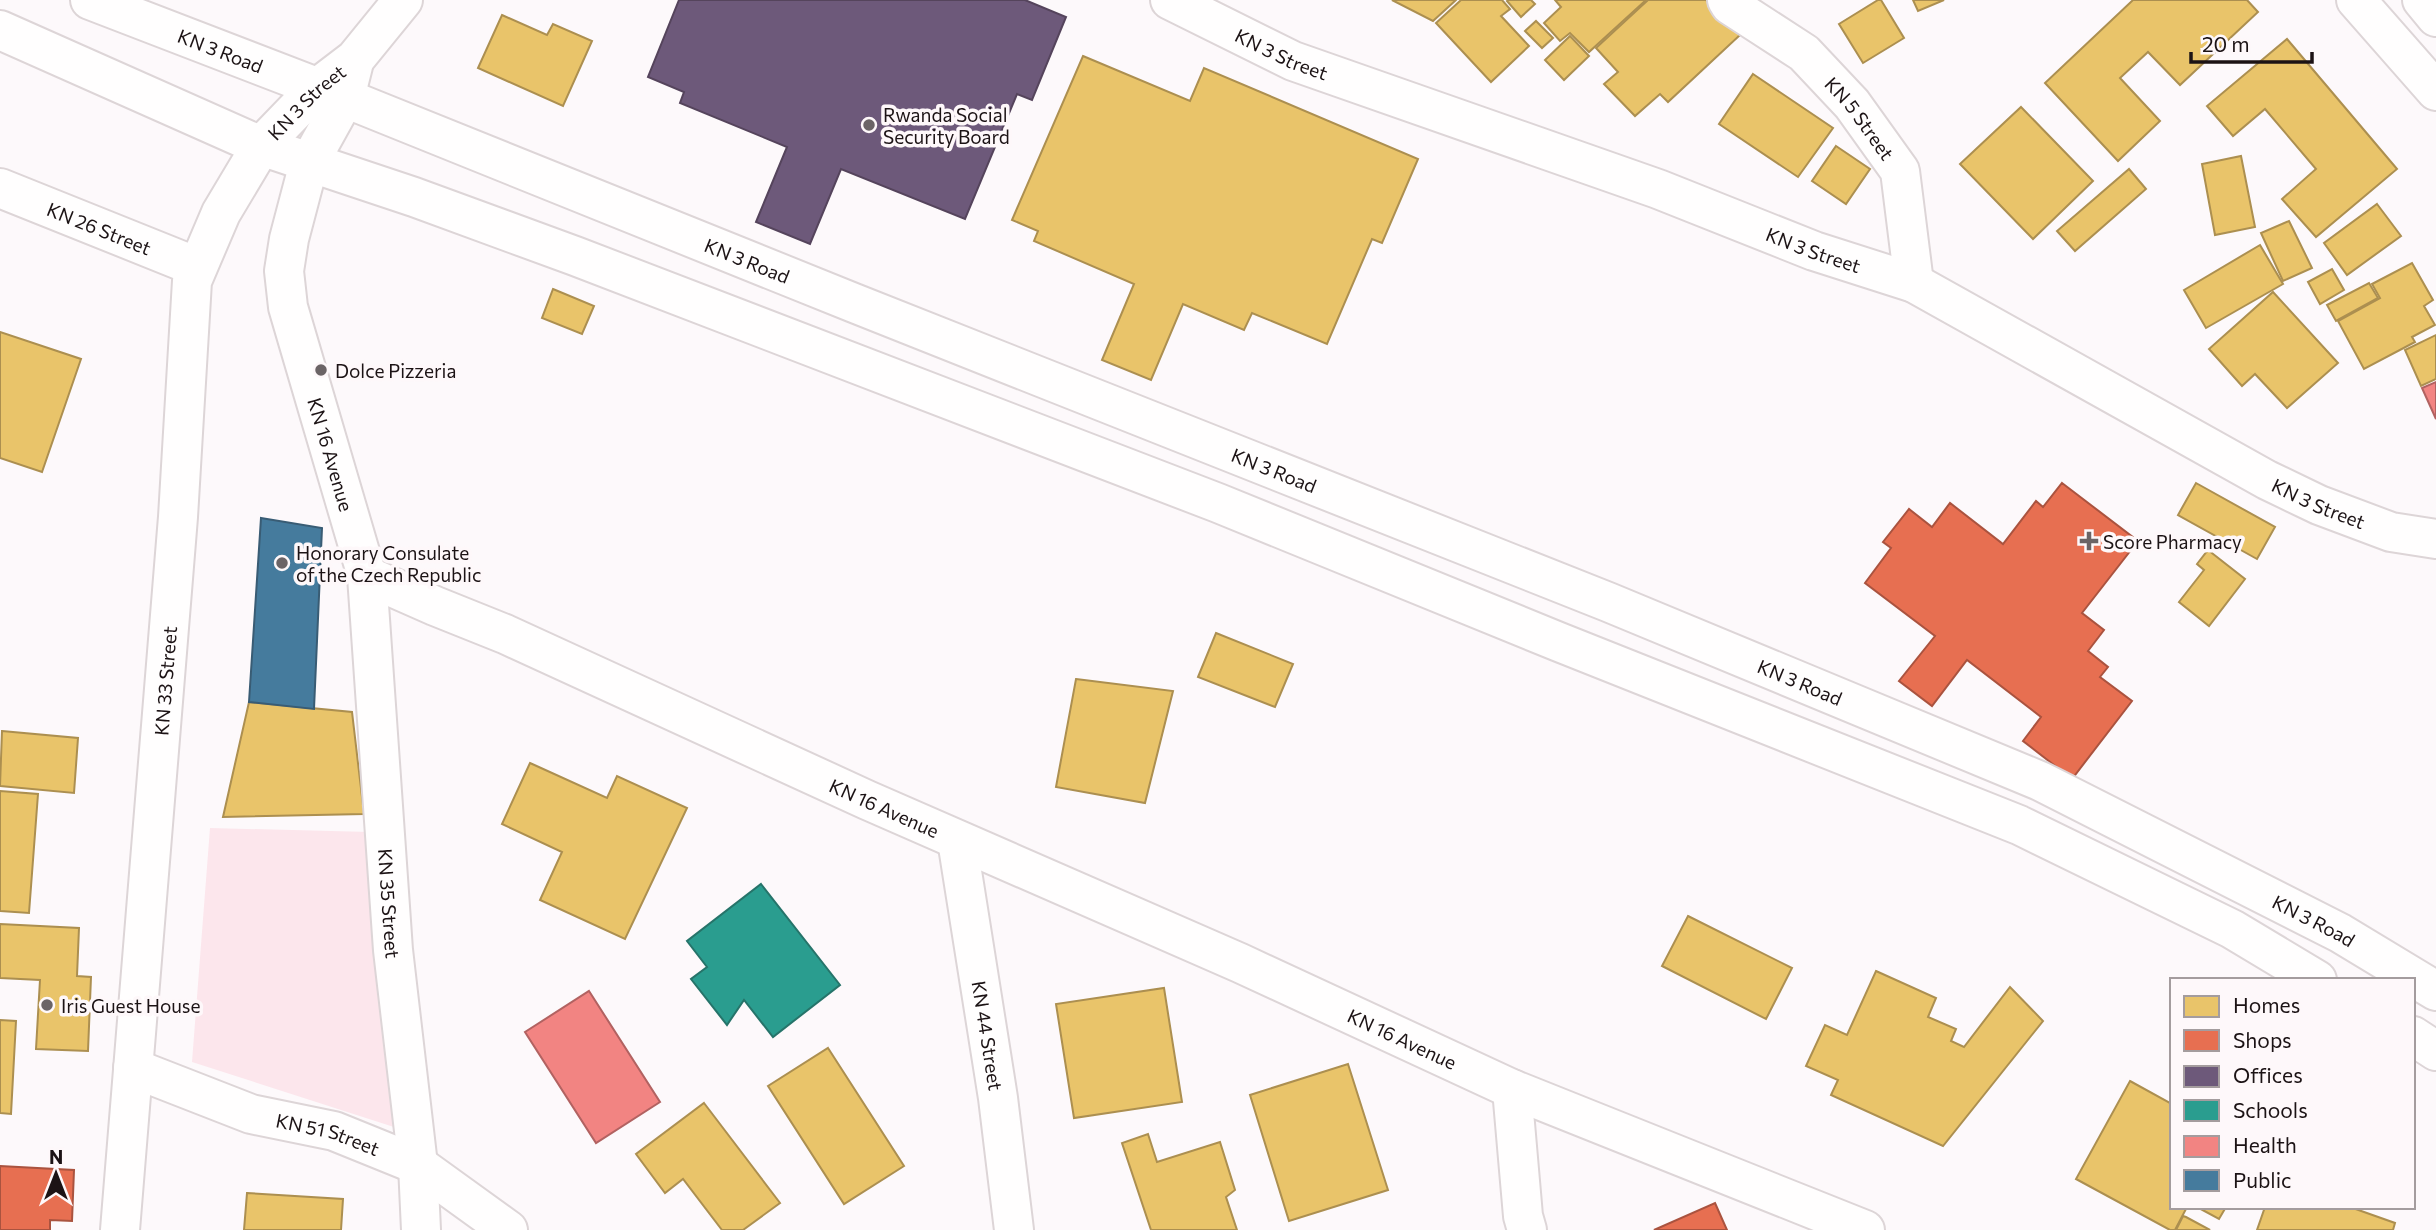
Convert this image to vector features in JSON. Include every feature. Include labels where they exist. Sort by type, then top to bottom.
[{"type":"main road","name":"KN 3 Road","points":[[90,0],[331,93],[1608,602],[2040,780],[2340,933],[2414,978]]},
{"type":"main road","name":"KN 3 Street","points":[[261,146],[331,93],[403,0]]},
{"type":"main road","name":"KN 3 Street","points":[[1170,0],[1293,61],[1658,189],[1814,251],[1914,283],[2267,480],[2319,505],[2391,532],[2436,539]]},
{"type":"main road","name":"KN 5 Street","points":[[1727,0],[1804,53],[1852,104],[1900,171],[1914,283]]},
{"type":"main road","points":[[2357,0],[2436,91]]},
{"type":"main road","points":[[2422,0],[2436,17]]},
{"type":"main road","points":[[0,30],[261,146],[414,197],[575,256],[1205,498],[2018,825],[2232,929],[2314,978]]},
{"type":"main road","name":"KN 16 Avenue","points":[[331,93],[309,163],[289,239],[284,271],[288,307],[367,576],[505,634],[957,840],[1240,963],[1512,1089],[1865,1230]]},
{"type":"main road","name":"KN 33 Street","points":[[120,1230],[178,517],[192,281],[221,213],[261,146]]},
{"type":"main road","name":"KN 26 Street","points":[[0,188],[197,267]]},
{"type":"main road","name":"KN 35 Street","points":[[367,576],[394,950],[418,1165],[421,1230]]},
{"type":"main road","name":"KN 44 Street","points":[[957,840],[998,1098],[1014,1230]]},
{"type":"main road","name":"KN 3 Road","points":[[2415,978],[2436,991]]},
{"type":"main road","points":[[2415,1037],[2436,1051]]},
{"type":"main road","name":"KN 51 Street","points":[[133,1068],[251,1114],[334,1131],[418,1165],[508,1230]]},
{"type":"main road","points":[[1512,1089],[1523,1216],[1527,1230]]},
{"type":"shaded area","points":[[210,828],[370,832],[397,1128],[192,1062]]},
{"type":"building: Homes","points":[[1392,0],[1456,0],[1433,21]]},
{"type":"building: Homes","points":[[1461,0],[1502,0],[1510,9],[1501,16],[1529,46],[1491,82],[1436,23]]},
{"type":"building: Homes","points":[[1508,0],[1531,0],[1535,4],[1521,17]]},
{"type":"building: Homes","points":[[1555,0],[1646,0],[1589,52],[1570,33],[1560,41],[1544,23],[1561,7]]},
{"type":"building: Homes","points":[[1648,0],[1706,0],[1740,35],[1668,102],[1660,94],[1635,116],[1604,84],[1618,72],[1596,48]]},
{"type":"building: Homes","points":[[1881,0],[1904,38],[1863,63],[1839,24]]},
{"type":"building: Homes","points":[[1913,0],[1944,0],[1918,11]]},
{"type":"building: Homes","points":[[2133,0],[2247,0],[2258,12],[2180,85],[2148,52],[2120,78],[2160,121],[2118,161],[2045,83]]},
{"type":"building: Homes","points":[[502,15],[547,35],[553,24],[592,41],[563,106],[478,68]]},
{"type":"building: Homes","points":[[1536,21],[1553,38],[1542,48],[1525,31]]},
{"type":"building: Homes","points":[[1570,36],[1589,56],[1564,80],[1545,60]]},
{"type":"building: Homes","points":[[2287,39],[2397,169],[2316,237],[2282,199],[2316,169],[2265,109],[2233,136],[2207,106]]},
{"type":"building: Homes","points":[[1083,56],[1190,101],[1204,68],[1418,159],[1382,243],[1372,239],[1327,344],[1252,313],[1244,330],[1183,304],[1151,380],[1102,360],[1134,284],[1034,241],[1038,231],[1012,220]]},
{"type":"building: Homes","points":[[1753,74],[1833,128],[1798,177],[1719,124]]},
{"type":"building: Homes","points":[[2021,107],[2093,181],[2033,239],[1960,164]]},
{"type":"building: Homes","points":[[1836,146],[1870,169],[1846,204],[1812,181]]},
{"type":"building: Homes","points":[[2241,156],[2255,227],[2215,235],[2202,164]]},
{"type":"building: Homes","points":[[2129,169],[2146,189],[2075,251],[2057,231]]},
{"type":"building: Homes","points":[[2377,204],[2401,236],[2347,275],[2324,243]]},
{"type":"building: Homes","points":[[2289,221],[2312,268],[2283,281],[2261,233]]},
{"type":"building: Homes","points":[[2260,245],[2283,284],[2206,328],[2184,290]]},
{"type":"building: Homes","points":[[2412,263],[2433,300],[2424,306],[2435,325],[2412,337],[2415,342],[2364,369],[2338,321],[2380,298],[2372,284]]},
{"type":"building: Homes","points":[[2332,269],[2344,290],[2320,304],[2308,282]]},
{"type":"building: Homes","points":[[2369,283],[2378,298],[2336,321],[2327,305]]},
{"type":"building: Homes","points":[[553,289],[594,306],[582,334],[542,318]]},
{"type":"building: Homes","points":[[2273,292],[2338,363],[2287,408],[2255,374],[2242,386],[2209,349]]},
{"type":"building: Homes","points":[[0,332],[81,359],[42,472],[0,458]]},
{"type":"building: Homes","points":[[2436,335],[2436,379],[2421,386],[2405,350]]},
{"type":"building: Homes","points":[[2196,483],[2275,527],[2257,559],[2178,515]]},
{"type":"building: Homes","points":[[2208,550],[2245,579],[2209,626],[2179,602],[2204,570],[2197,564]]},
{"type":"building: Homes","points":[[1216,633],[1293,664],[1275,707],[1198,677]]},
{"type":"building: Homes","points":[[1076,679],[1173,691],[1145,803],[1056,787]]},
{"type":"building: Homes","points":[[249,702],[352,712],[364,814],[223,817]]},
{"type":"building: Homes","points":[[2,731],[78,738],[74,793],[0,786]]},
{"type":"building: Homes","points":[[530,763],[607,798],[617,776],[687,808],[625,939],[540,900],[562,852],[502,824]]},
{"type":"building: Homes","points":[[0,791],[38,794],[29,913],[0,911]]},
{"type":"building: Homes","points":[[1688,916],[1792,968],[1766,1019],[1662,966]]},
{"type":"building: Homes","points":[[0,924],[79,928],[77,976],[91,977],[88,1051],[36,1049],[40,980],[0,978]]},
{"type":"building: Homes","points":[[1876,971],[1936,998],[1928,1017],[1956,1029],[1951,1041],[1964,1047],[2010,987],[2043,1021],[1943,1146],[1831,1095],[1838,1080],[1806,1066],[1825,1025],[1847,1035]]},
{"type":"building: Homes","points":[[1164,988],[1182,1102],[1074,1118],[1056,1004]]},
{"type":"building: Homes","points":[[0,1020],[16,1021],[11,1114],[0,1113]]},
{"type":"building: Homes","points":[[828,1048],[904,1166],[844,1204],[768,1086]]},
{"type":"building: Homes","points":[[1348,1064],[1388,1190],[1289,1221],[1250,1095]]},
{"type":"building: Homes","points":[[2130,1081],[2170,1103],[2170,1209],[2186,1209],[2175,1230],[2170,1230],[2076,1179]]},
{"type":"building: Homes","points":[[704,1103],[780,1203],[743,1230],[722,1230],[683,1179],[665,1193],[636,1154]]},
{"type":"building: Homes","points":[[1148,1134],[1157,1162],[1220,1142],[1235,1190],[1226,1197],[1237,1230],[1151,1230],[1122,1143]]},
{"type":"building: Homes","points":[[247,1193],[343,1199],[341,1230],[244,1230]]},
{"type":"building: Homes","points":[[2201,1209],[2225,1209],[2219,1219]]},
{"type":"building: Homes","points":[[2264,1209],[2356,1209],[2395,1223],[2393,1230],[2257,1230]]},
{"type":"building: Homes","points":[[2183,1216],[2186,1217],[2210,1230],[2176,1230]]},
{"type":"building: Shops","points":[[2062,483],[2138,541],[2082,613],[2104,630],[2088,651],[2108,667],[2100,677],[2132,701],[2072,779],[2023,741],[2041,717],[1967,660],[1932,706],[1899,681],[1935,636],[1865,583],[1891,548],[1883,542],[1909,509],[1932,527],[1950,503],[2003,544],[2036,501],[2043,507]]},
{"type":"building: Shops","points":[[0,1166],[74,1170],[72,1221],[50,1220],[50,1230],[0,1230]]},
{"type":"building: Shops","points":[[1715,1203],[1727,1230],[1654,1230]]},
{"type":"building: Offices","name":"Rwanda Social Security Board","points":[[679,0],[1025,0],[1066,17],[1032,100],[1017,94],[965,219],[841,169],[810,244],[756,222],[787,147],[680,103],[684,92],[648,77]]},
{"type":"building: Schools","points":[[761,884],[840,985],[773,1037],[744,1000],[727,1025],[691,979],[707,967],[687,941]]},
{"type":"building: Health","points":[[2436,382],[2436,419],[2422,388]]},
{"type":"building: Health","points":[[589,991],[660,1102],[596,1143],[525,1032]]},
{"type":"building: Public","points":[[261,518],[322,528],[314,709],[249,702]]},
{"type":"place","name":"Rwanda Social Security Board","points":[[869,125]]},
{"type":"place","name":"Dolce Pizzeria","points":[[321,370]]},
{"type":"place","name":"Score Pharmacy","points":[[2089,541]]},
{"type":"place","name":"Honorary Consulate of the Czech Republic","points":[[282,563]]},
{"type":"place","name":"Iris Guest House","points":[[47,1005]]}]
